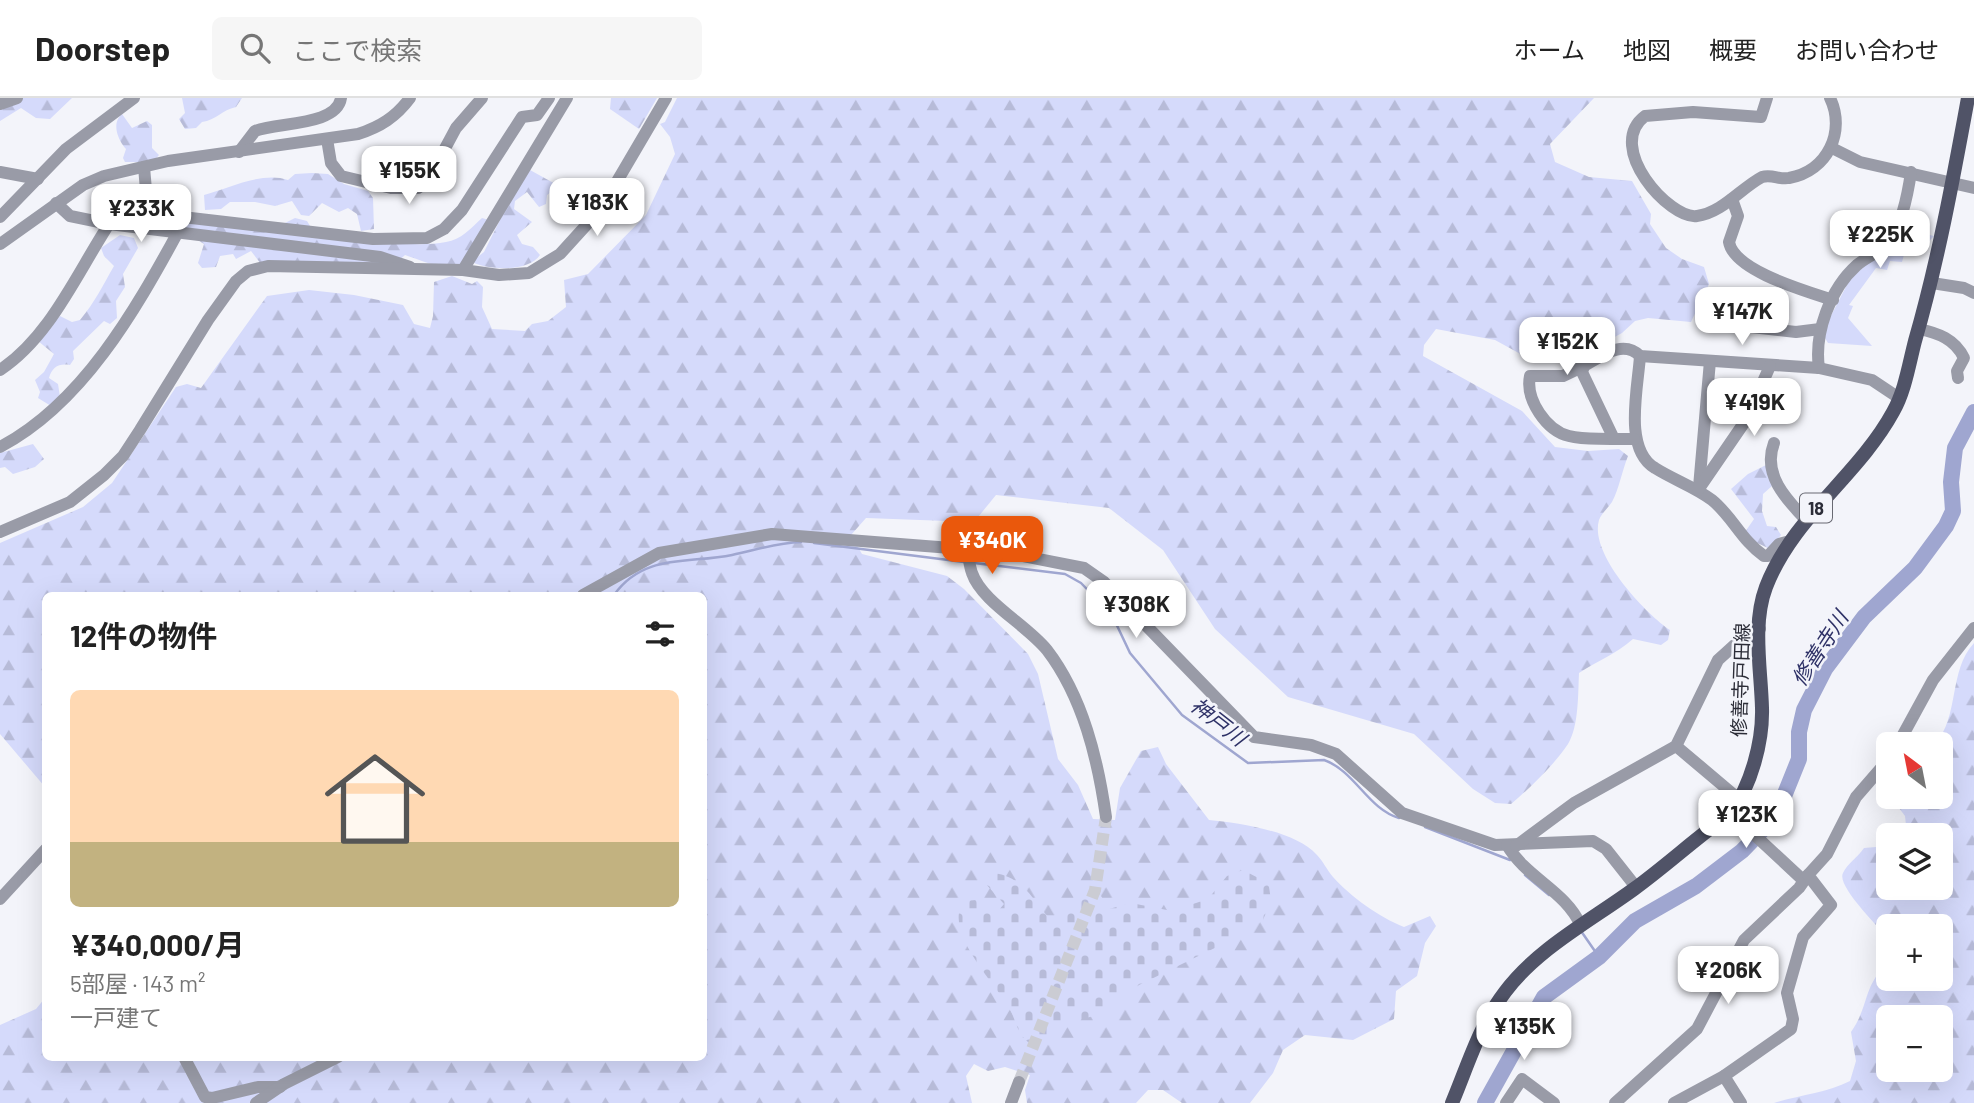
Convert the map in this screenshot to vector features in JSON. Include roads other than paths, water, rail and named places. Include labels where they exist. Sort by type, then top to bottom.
[{"type":"main road","name":"修善寺戸田線","points":[[1456,1102],[1468,1056],[1504,992],[1540,956],[1636,887],[1731,813],[1740,800],[1761,727],[1760,629],[1765,589],[1790,541],[1865,455],[1883,429],[1899,398],[1952,181],[1968,98]]},
{"type":"street","points":[[0,104],[17,98]]},
{"type":"street","points":[[0,217],[66,149],[134,98]]},
{"type":"street","points":[[239,152],[255,131],[323,118],[338,107],[341,98]]},
{"type":"street","points":[[0,244],[94,179],[144,167],[327,139],[376,128],[392,118],[410,98]]},
{"type":"street","points":[[327,139],[331,163],[341,176],[391,188],[413,189],[426,183],[456,128],[482,98]]},
{"type":"street","points":[[144,167],[148,213],[364,239],[421,240],[438,233],[453,221],[477,189],[522,117],[537,115],[549,98]]},
{"type":"street","points":[[463,270],[567,98]]},
{"type":"street","points":[[0,533],[70,502],[122,456],[208,320],[241,275],[268,267],[390,271],[414,268],[518,275],[538,269],[560,254],[610,195],[666,98]]},
{"type":"street","points":[[1767,98],[1761,117],[1693,112],[1654,114],[1638,121],[1634,129],[1631,152],[1633,163],[1675,208],[1689,216],[1700,216],[1732,199],[1762,177],[1789,179],[1803,173],[1832,149],[1838,118],[1830,98]]},
{"type":"street","points":[[1832,149],[1860,162],[1974,188]]},
{"type":"street","points":[[0,172],[38,179]]},
{"type":"street","points":[[1819,368],[1817,339],[1833,300],[1858,265],[1889,242],[1902,211],[1911,172]]},
{"type":"street","points":[[1732,199],[1738,216],[1729,242],[1735,257],[1779,282],[1833,300]]},
{"type":"street","points":[[56,203],[70,216],[109,225],[380,257],[414,268]]},
{"type":"street","points":[[0,370],[24,351],[48,321],[109,225]]},
{"type":"street","points":[[0,447],[48,415],[96,360],[146,288],[177,232]]},
{"type":"street","points":[[1927,289],[1973,292]]},
{"type":"street","points":[[1918,319],[1943,335],[1962,353],[1964,358],[1957,371],[1958,378]]},
{"type":"street","points":[[1724,324],[1796,332],[1820,329]]},
{"type":"street","points":[[1634,439],[1580,439],[1560,434],[1535,406],[1530,376],[1563,376],[1623,347],[1633,349],[1640,356],[1819,368],[1872,380],[1899,398]]},
{"type":"street","points":[[1640,356],[1634,439],[1651,466],[1698,490],[1716,503],[1745,541],[1763,556],[1768,556],[1779,544],[1790,541]]},
{"type":"street","points":[[1698,490],[1710,362]]},
{"type":"street","points":[[1584,366],[1584,377],[1614,439]]},
{"type":"street","points":[[1698,490],[1746,420],[1770,366]]},
{"type":"street","points":[[1774,443],[1770,454],[1776,483],[1806,520]]},
{"type":"street","points":[[588,592],[659,553],[772,534],[966,547],[1057,562],[1094,573],[1254,737],[1324,748],[1336,754],[1402,813],[1478,840],[1512,846],[1593,841],[1606,849],[1636,887]]},
{"type":"street","points":[[966,547],[971,573],[983,592],[1030,632],[1059,668],[1076,702],[1097,760],[1106,817]]},
{"type":"street","points":[[1905,732],[1933,680],[1974,628]]},
{"type":"street","points":[[1512,846],[1574,803],[1676,746],[1718,660],[1739,641],[1760,629]]},
{"type":"street","points":[[1676,746],[1740,800]]},
{"type":"street","points":[[1615,1103],[1697,1029],[1744,940],[1799,888],[1827,853],[1856,797],[1876,774]]},
{"type":"street","points":[[1674,1103],[1724,1076],[1778,1039],[1793,1025],[1787,993],[1802,937],[1831,905],[1806,878],[1773,853],[1731,813]]},
{"type":"street","points":[[1512,846],[1524,868],[1567,904],[1581,926]]},
{"type":"street","points":[[0,899],[42,853]]},
{"type":"street","points":[[186,1061],[205,1097],[212,1098],[274,1085],[280,1087]]},
{"type":"street","points":[[256,1103],[280,1087],[330,1061]]},
{"type":"street","points":[[1724,1076],[1741,1103]]},
{"type":"street","points":[[1506,1103],[1522,1079],[1554,1103]]},
{"type":"street","points":[[1010,1103],[1019,1082]]},
{"type":"waterway","name":"修善寺川","points":[[1485,1103],[1544,997],[1599,957],[1635,921],[1696,886],[1742,851],[1776,816],[1799,759],[1799,732],[1804,710],[1825,669],[1864,617],[1915,568],[1946,526],[1953,511],[1951,482],[1955,448],[1974,412]]},
{"type":"waterway","name":"神戸川","points":[[617,592],[639,572],[653,566],[716,558],[801,542]]},
{"type":"waterway","name":"神戸川","points":[[814,543],[964,562]]},
{"type":"waterway","name":"神戸川","points":[[974,563],[1065,574],[1081,583],[1112,615],[1130,653],[1182,715],[1248,763],[1324,760],[1335,765],[1379,807],[1399,818]]},
{"type":"waterway","name":"神戸川","points":[[1425,827],[1510,860]]},
{"type":"waterway","name":"神戸川","points":[[1525,875],[1549,895]]},
{"type":"waterway","name":"神戸川","points":[[1581,931],[1599,957]]},
{"type":"tunnel","points":[[1019,1082],[1095,890],[1106,817]]}]
